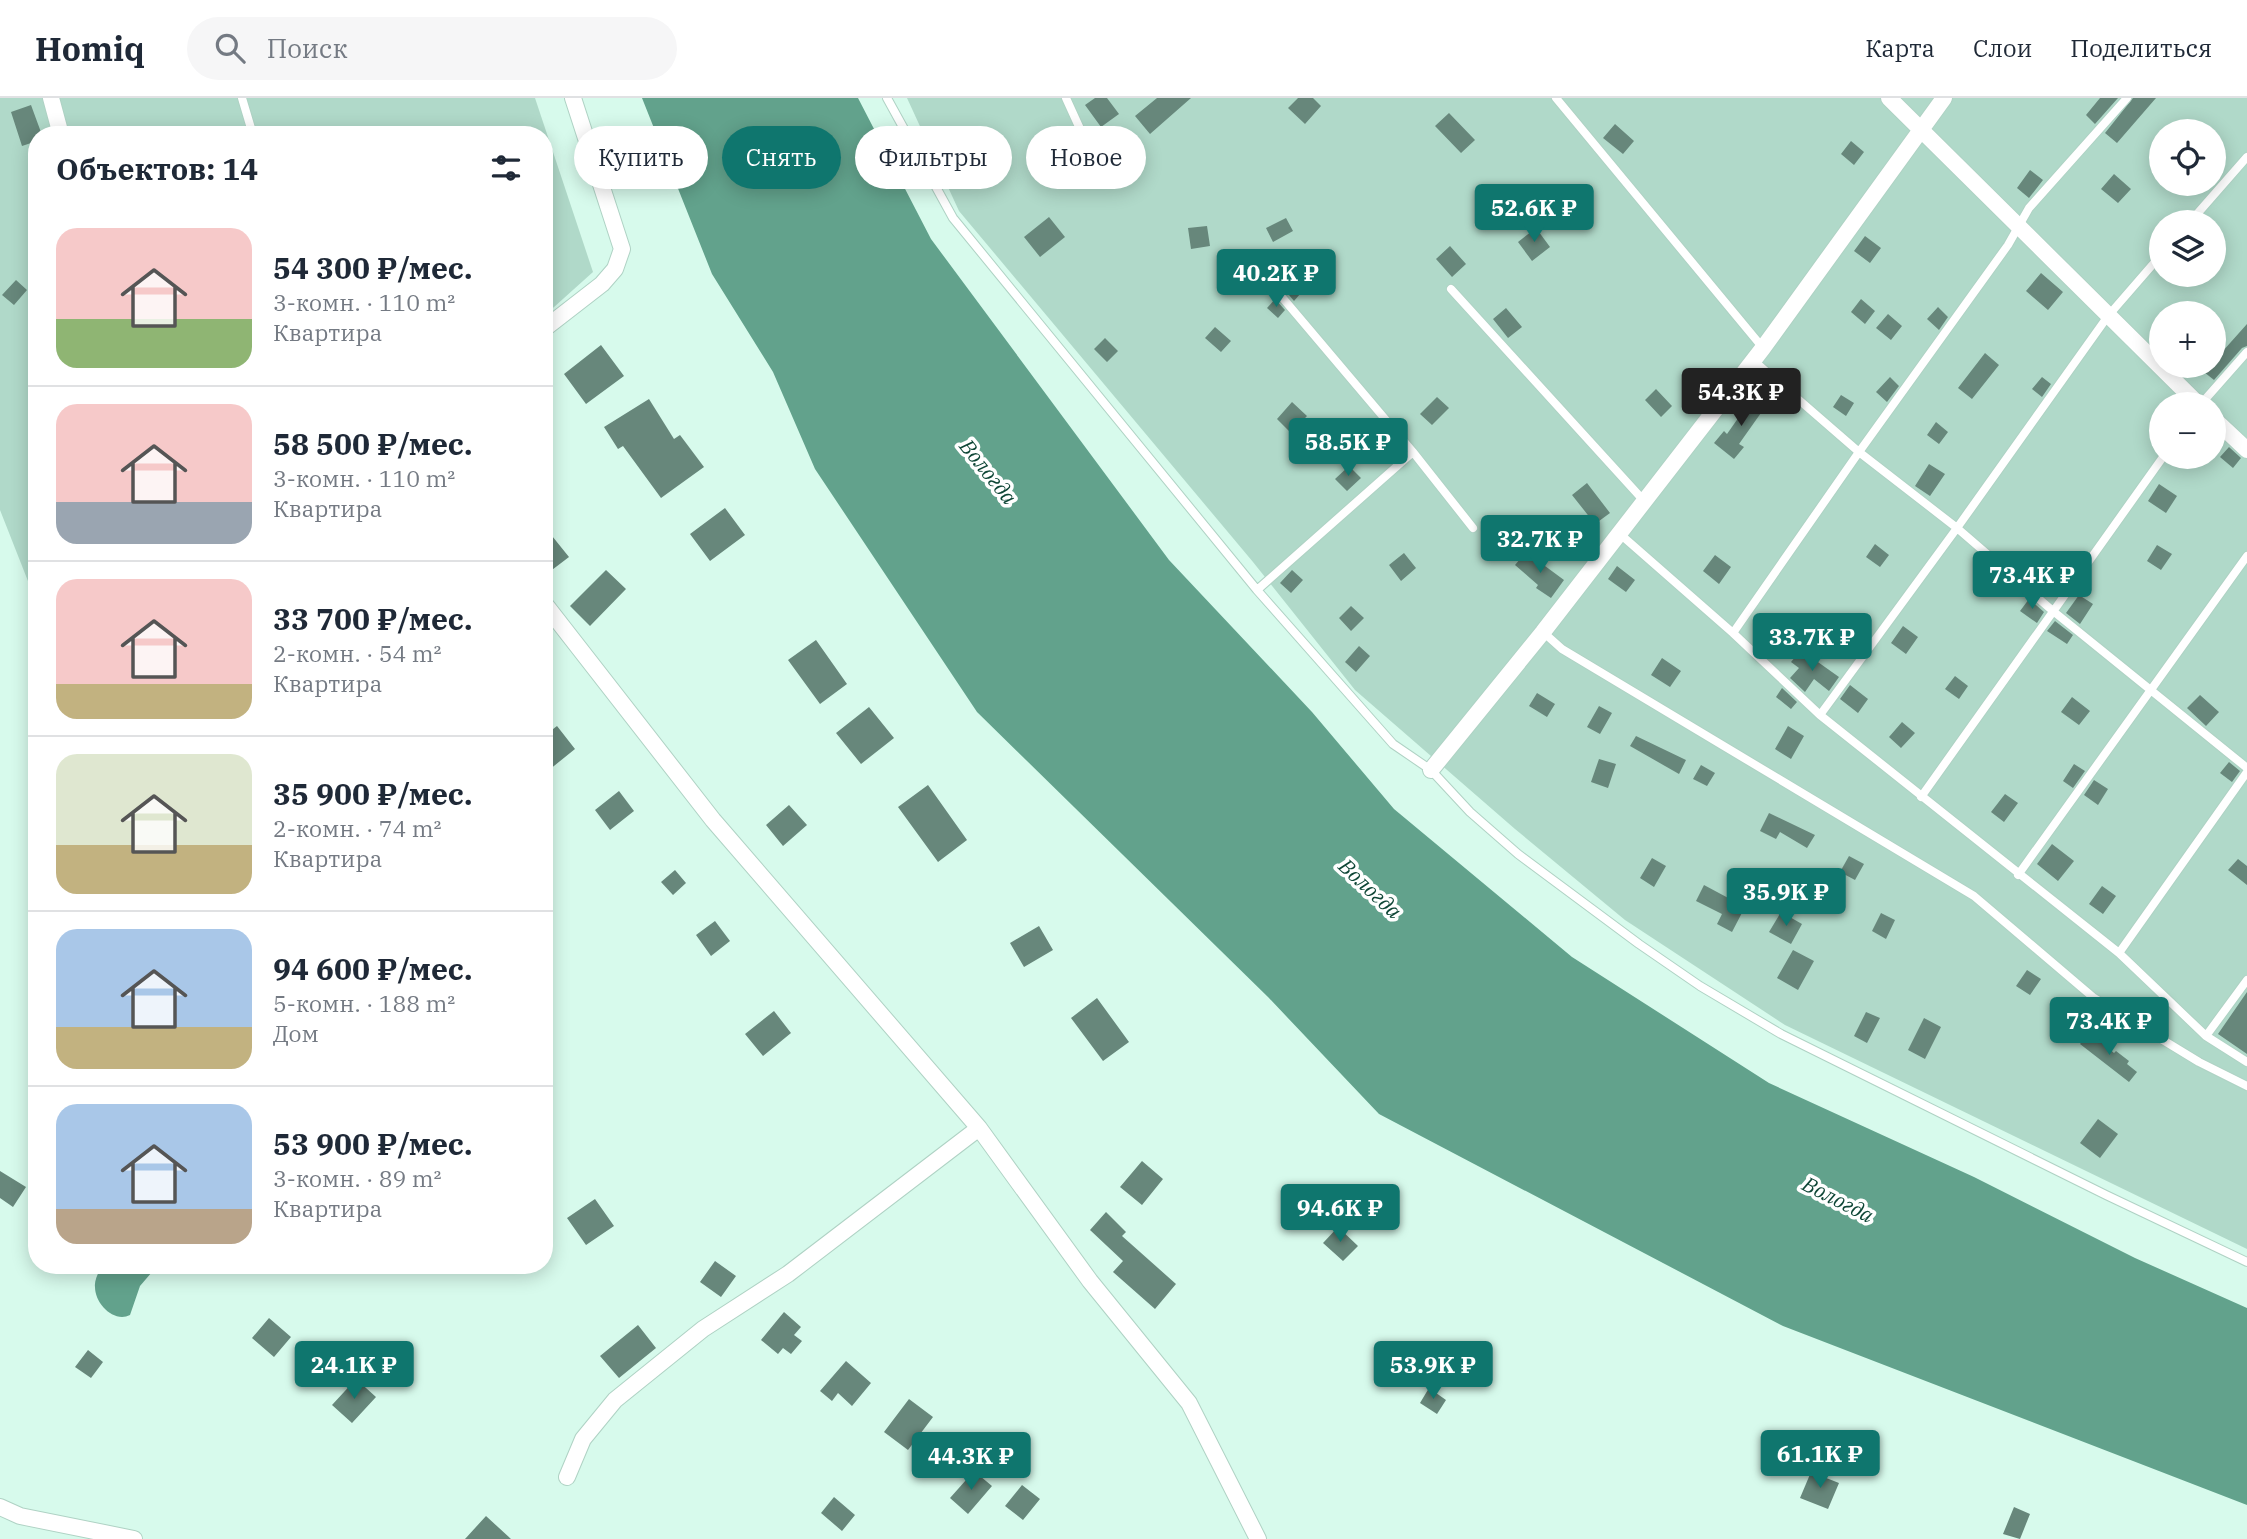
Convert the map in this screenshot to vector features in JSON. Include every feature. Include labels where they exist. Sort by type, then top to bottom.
[{"type":"street","points":[[51,98],[59,126]]},
{"type":"street","points":[[553,322],[602,284],[615,269],[622,249],[573,98]]},
{"type":"street","points":[[1889,98],[2187,392]]},
{"type":"street","points":[[1432,770],[1620,534],[1758,354],[1944,98]]},
{"type":"street","points":[[2226,430],[2247,450]]},
{"type":"street","points":[[553,615],[713,820],[979,1128],[1090,1281],[1189,1404],[1258,1539]]},
{"type":"street","points":[[567,1477],[583,1439],[615,1400],[703,1329],[788,1274],[979,1128]]},
{"type":"street","points":[[0,1507],[20,1516],[134,1539]]},
{"type":"lane","points":[[242,98],[250,126]]},
{"type":"lane","points":[[887,98],[953,218],[1257,590],[1393,744],[1432,770],[1471,812],[1518,854],[1700,986],[1781,1034],[2093,1189],[2247,1262]]},
{"type":"lane","points":[[1066,98],[1079,126]]},
{"type":"lane","points":[[1556,98],[1758,354],[1859,452],[1957,528],[2053,611],[2152,689],[2247,770],[2119,954]]},
{"type":"lane","points":[[1733,633],[2019,227],[2029,208],[2127,98]]},
{"type":"lane","points":[[2201,210],[2247,158]]},
{"type":"lane","points":[[1819,715],[2108,316],[2149,269]]},
{"type":"lane","points":[[1259,270],[1413,452],[1473,528]]},
{"type":"lane","points":[[1451,289],[1644,502]]},
{"type":"lane","points":[[2210,392],[2247,352]]},
{"type":"lane","points":[[1257,590],[1413,452]]},
{"type":"lane","points":[[1921,797],[2154,469]]},
{"type":"lane","points":[[1620,534],[1733,633],[1819,715],[2119,954],[2206,1036],[2247,1062]]},
{"type":"lane","points":[[2018,875],[2247,556]]},
{"type":"lane","points":[[1543,632],[1562,649],[1974,896],[2094,998],[2199,1062],[2247,1086]]},
{"type":"lane","points":[[2206,1036],[2247,980]]},
{"type":"shaded area","points":[[0,98],[535,98],[544,126],[28,126],[28,581],[0,510]]},
{"type":"shaded area","points":[[907,98],[2247,98],[2247,1249],[1785,1025],[1625,920],[1355,690],[1253,562],[959,211],[949,189],[1012,189],[1012,126],[920,126]]},
{"type":"shaded area","points":[[553,152],[593,272],[553,308]]},
{"type":"water","name":"Вологда","points":[[642,98],[858,98],[872,126],[855,126],[855,189],[905,189],[931,239],[1169,560],[1312,712],[1394,809],[1572,957],[1769,1083],[1974,1177],[2135,1258],[2247,1308],[2247,1505],[1783,1326],[1379,1114],[1268,997],[977,712],[815,469],[773,372],[712,274],[678,189],[708,189],[708,126],[653,126]]},
{"type":"water","points":[[150,1274],[140,1286],[130,1315],[124,1317],[112,1314],[98,1300],[95,1284],[97,1276]]},
{"type":"building","points":[[1095,98],[1107,98],[1119,114],[1100,126],[1085,105]]},
{"type":"building","points":[[1157,98],[1191,98],[1150,134],[1135,116]]},
{"type":"building","points":[[1298,98],[1313,98],[1321,106],[1305,124],[1288,108]]},
{"type":"building","points":[[2100,98],[2118,98],[2095,124],[2086,115]]},
{"type":"building","points":[[2133,98],[2156,98],[2117,143],[2105,133]]},
{"type":"building","points":[[31,105],[39,126],[28,126],[28,144],[22,146],[11,112]]},
{"type":"building","points":[[1449,113],[1475,140],[1461,153],[1435,126]]},
{"type":"building","points":[[1615,124],[1634,141],[1623,154],[1603,138]]},
{"type":"building","points":[[1851,141],[1864,152],[1854,165],[1841,154]]},
{"type":"building","points":[[2030,170],[2043,180],[2029,198],[2017,188]]},
{"type":"building","points":[[2114,174],[2131,189],[2118,203],[2101,189]]},
{"type":"building","points":[[1049,217],[1065,237],[1040,257],[1024,237]]},
{"type":"building","points":[[1286,218],[1293,231],[1273,242],[1266,228]]},
{"type":"building","points":[[1207,226],[1210,246],[1191,249],[1188,228]]},
{"type":"building","points":[[1536,228],[1550,247],[1532,261],[1518,242]]},
{"type":"building","points":[[1865,236],[1881,248],[1870,263],[1854,251]]},
{"type":"building","points":[[1450,246],[1466,264],[1452,277],[1436,259]]},
{"type":"building","points":[[2041,273],[2063,292],[2048,310],[2026,291]]},
{"type":"building","points":[[1296,276],[1307,286],[1294,301],[1284,289]]},
{"type":"building","points":[[16,280],[27,290],[14,305],[2,295]]},
{"type":"building","points":[[1275,299],[1285,310],[1278,318],[1267,308]]},
{"type":"building","points":[[1861,299],[1875,311],[1865,324],[1851,312]]},
{"type":"building","points":[[1938,307],[1948,317],[1939,330],[1927,319]]},
{"type":"building","points":[[1506,308],[1522,327],[1508,338],[1493,319]]},
{"type":"building","points":[[1888,314],[1902,326],[1891,340],[1876,328]]},
{"type":"building","points":[[2247,324],[2247,346],[2226,366],[2226,348]]},
{"type":"building","points":[[1215,327],[1231,341],[1221,352],[1205,338]]},
{"type":"building","points":[[1105,338],[1118,351],[1107,362],[1094,349]]},
{"type":"building","points":[[601,345],[624,376],[586,404],[564,374]]},
{"type":"building","points":[[1985,353],[1999,365],[1972,399],[1958,388]]},
{"type":"building","points":[[1890,377],[1899,386],[1887,402],[1876,392]]},
{"type":"building","points":[[2042,377],[2051,384],[2042,397],[2032,389]]},
{"type":"building","points":[[1656,389],[1672,406],[1661,417],[1645,400]]},
{"type":"building","points":[[1755,394],[1768,403],[1739,444],[1744,447],[1734,459],[1714,443],[1724,431],[1727,434]]},
{"type":"building","points":[[1841,395],[1854,403],[1846,416],[1833,407]]},
{"type":"building","points":[[1437,397],[1449,408],[1432,425],[1420,414]]},
{"type":"building","points":[[649,399],[674,439],[680,435],[704,467],[661,498],[623,446],[618,449],[604,427]]},
{"type":"building","points":[[1292,402],[1307,416],[1291,433],[1277,419]]},
{"type":"building","points":[[1936,422],[1948,432],[1939,444],[1927,435]]},
{"type":"building","points":[[2229,447],[2241,458],[2233,468],[2226,462],[2226,450]]},
{"type":"building","points":[[1929,464],[1945,474],[1930,496],[1915,486]]},
{"type":"building","points":[[1349,466],[1361,478],[1347,491],[1335,479]]},
{"type":"building","points":[[1587,483],[1610,513],[1595,524],[1572,495]]},
{"type":"building","points":[[2159,484],[2177,496],[2166,513],[2148,501]]},
{"type":"building","points":[[725,508],[745,535],[710,561],[690,534]]},
{"type":"building","points":[[1511,523],[1523,534],[1508,552],[1495,542]]},
{"type":"building","points":[[553,537],[569,557],[553,569]]},
{"type":"building","points":[[1875,544],[1889,555],[1880,567],[1866,557]]},
{"type":"building","points":[[2157,545],[2172,554],[2161,570],[2147,561]]},
{"type":"building","points":[[1526,552],[1564,580],[1551,598],[1536,588],[1538,585],[1515,565]]},
{"type":"building","points":[[1404,553],[1416,568],[1401,581],[1389,565]]},
{"type":"building","points":[[1715,555],[1731,567],[1719,584],[1703,571]]},
{"type":"building","points":[[1617,566],[1635,580],[1626,592],[1608,579]]},
{"type":"building","points":[[606,570],[626,589],[590,626],[570,606]]},
{"type":"building","points":[[1292,570],[1303,580],[1291,593],[1280,583]]},
{"type":"building","points":[[2079,595],[2093,604],[2080,624],[2066,613]]},
{"type":"building","points":[[2029,599],[2044,612],[2037,623],[2020,611]]},
{"type":"building","points":[[1351,606],[1364,618],[1351,631],[1339,618]]},
{"type":"building","points":[[2055,621],[2073,635],[2067,644],[2047,631]]},
{"type":"building","points":[[1903,626],[1918,637],[1906,654],[1891,643]]},
{"type":"building","points":[[816,640],[847,684],[820,704],[788,660]]},
{"type":"building","points":[[1359,646],[1370,656],[1356,672],[1345,662]]},
{"type":"building","points":[[1801,650],[1839,677],[1829,691],[1814,679],[1805,692],[1790,678],[1799,668],[1791,662]]},
{"type":"building","points":[[1662,658],[1681,671],[1670,687],[1651,675]]},
{"type":"building","points":[[1955,676],[1968,686],[1959,699],[1945,689]]},
{"type":"building","points":[[1850,685],[1868,699],[1858,713],[1840,699]]},
{"type":"building","points":[[1782,688],[1797,702],[1791,709],[1776,697]]},
{"type":"building","points":[[1537,693],[1555,704],[1547,717],[1529,706]]},
{"type":"building","points":[[2200,695],[2219,712],[2206,726],[2187,708]]},
{"type":"building","points":[[2072,697],[2090,711],[2079,725],[2061,712]]},
{"type":"building","points":[[1599,706],[1612,713],[1600,734],[1587,727]]},
{"type":"building","points":[[869,707],[894,738],[861,764],[836,733]]},
{"type":"building","points":[[1902,722],[1915,733],[1901,748],[1889,737]]},
{"type":"building","points":[[557,726],[575,749],[553,767],[553,729]]},
{"type":"building","points":[[1788,726],[1804,736],[1791,759],[1775,749]]},
{"type":"building","points":[[1636,736],[1686,760],[1679,774],[1630,746]]},
{"type":"building","points":[[1599,759],[1616,764],[1608,788],[1591,782]]},
{"type":"building","points":[[2229,762],[2240,771],[2232,782],[2220,773]]},
{"type":"building","points":[[2074,764],[2085,771],[2073,788],[2063,781]]},
{"type":"building","points":[[1701,765],[1715,773],[1707,786],[1693,779]]},
{"type":"building","points":[[2094,780],[2108,789],[2098,805],[2084,795]]},
{"type":"building","points":[[928,785],[967,840],[938,862],[898,807]]},
{"type":"building","points":[[619,791],[634,811],[610,830],[595,810]]},
{"type":"building","points":[[2005,794],[2018,803],[2004,822],[1991,812]]},
{"type":"building","points":[[789,805],[807,825],[783,846],[766,825]]},
{"type":"building","points":[[1769,813],[1815,835],[1807,848],[1780,832],[1776,839],[1760,831]]},
{"type":"building","points":[[2052,844],[2074,861],[2058,881],[2037,864]]},
{"type":"building","points":[[1849,856],[1864,864],[1855,880],[1840,872]]},
{"type":"building","points":[[1652,858],[1666,866],[1654,887],[1640,878]]},
{"type":"building","points":[[2238,859],[2247,866],[2247,885],[2228,870]]},
{"type":"building","points":[[675,870],[686,883],[673,895],[661,882]]},
{"type":"building","points":[[1704,885],[1745,907],[1732,932],[1717,924],[1722,914],[1696,901]]},
{"type":"building","points":[[2102,886],[2116,896],[2103,914],[2089,904]]},
{"type":"building","points":[[1781,912],[1802,924],[1791,944],[1769,932]]},
{"type":"building","points":[[1881,913],[1895,920],[1886,939],[1872,931]]},
{"type":"building","points":[[715,921],[730,941],[711,956],[696,935]]},
{"type":"building","points":[[1039,926],[1053,950],[1024,967],[1010,943]]},
{"type":"building","points":[[1793,950],[1814,961],[1798,990],[1777,978]]},
{"type":"building","points":[[2027,970],[2041,979],[2030,995],[2016,986]]},
{"type":"building","points":[[2247,992],[2247,1054],[2218,1034]]},
{"type":"building","points":[[1097,998],[1129,1042],[1103,1061],[1071,1018]]},
{"type":"building","points":[[2065,999],[2079,1010],[2068,1025],[2053,1014]]},
{"type":"building","points":[[774,1011],[791,1033],[763,1056],[745,1034]]},
{"type":"building","points":[[1866,1012],[1880,1018],[1867,1043],[1854,1036]]},
{"type":"building","points":[[1924,1018],[1941,1027],[1925,1059],[1908,1050]]},
{"type":"building","points":[[2090,1032],[2114,1053],[2116,1051],[2129,1061],[2127,1064],[2137,1072],[2129,1082],[2080,1044]]},
{"type":"building","points":[[2098,1119],[2118,1134],[2100,1158],[2080,1143]]},
{"type":"building","points":[[1142,1161],[1163,1179],[1142,1205],[1120,1187]]},
{"type":"building","points":[[0,1171],[26,1187],[13,1207],[0,1198]]},
{"type":"building","points":[[595,1199],[614,1226],[586,1245],[567,1218]]},
{"type":"building","points":[[1106,1212],[1126,1232],[1122,1236],[1176,1284],[1155,1309],[1113,1272],[1123,1261],[1090,1230]]},
{"type":"building","points":[[1338,1227],[1358,1246],[1343,1261],[1323,1243]]},
{"type":"building","points":[[715,1261],[736,1276],[721,1297],[700,1282]]},
{"type":"building","points":[[784,1312],[801,1327],[794,1335],[802,1341],[791,1354],[783,1348],[778,1354],[761,1340]]},
{"type":"building","points":[[269,1318],[291,1337],[274,1357],[252,1338]]},
{"type":"building","points":[[638,1325],[656,1348],[619,1378],[600,1356]]},
{"type":"building","points":[[88,1350],[103,1362],[91,1378],[75,1367]]},
{"type":"building","points":[[846,1361],[871,1383],[852,1406],[838,1393],[832,1401],[820,1391]]},
{"type":"building","points":[[356,1379],[376,1397],[352,1423],[332,1405]]},
{"type":"building","points":[[1429,1388],[1446,1400],[1437,1414],[1420,1403]]},
{"type":"building","points":[[909,1399],[933,1417],[908,1450],[884,1432]]},
{"type":"building","points":[[974,1471],[992,1486],[968,1514],[950,1498]]},
{"type":"building","points":[[1811,1472],[1839,1483],[1828,1509],[1800,1498]]},
{"type":"building","points":[[1022,1485],[1040,1499],[1023,1520],[1005,1506]]},
{"type":"building","points":[[834,1497],[855,1515],[842,1531],[821,1513]]},
{"type":"building","points":[[2014,1507],[2030,1514],[2020,1539],[2003,1534]]},
{"type":"building","points":[[486,1516],[511,1539],[465,1539]]}]
